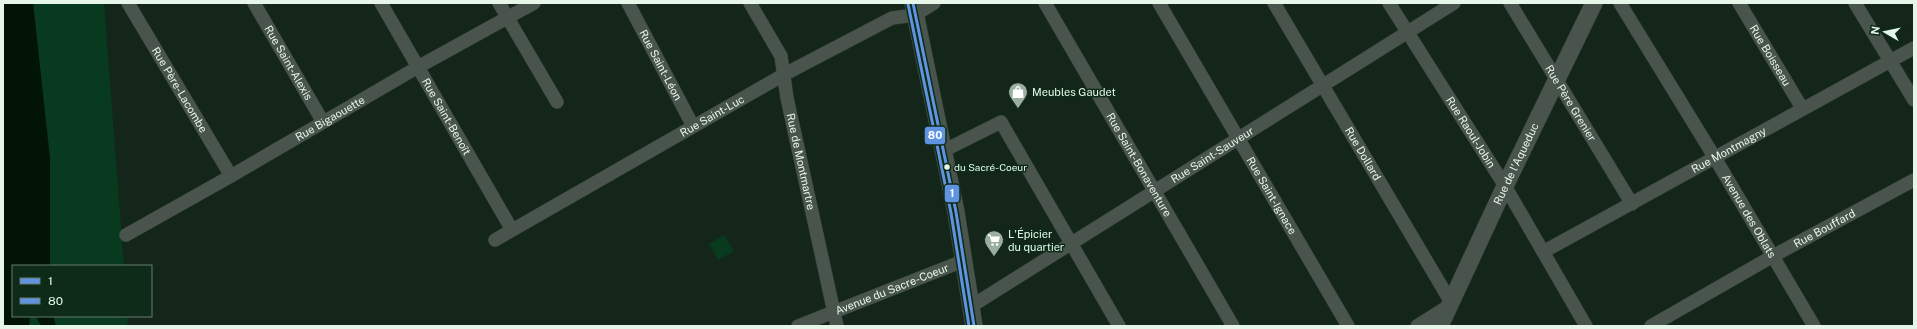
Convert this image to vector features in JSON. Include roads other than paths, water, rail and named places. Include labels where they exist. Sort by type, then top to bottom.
[{"type":"street","name":"Rue Père-Lacombe","points":[[128,3],[231,176]]},
{"type":"street","name":"Rue Saint-Alexis","points":[[254,3],[324,122]]},
{"type":"street","name":"Rue Saint-Benoît","points":[[381,3],[512,230]]},
{"type":"street","points":[[499,3],[557,102]]},
{"type":"street","name":"Rue Bigaouette","points":[[126,235],[231,176],[418,67],[534,3]]},
{"type":"street","name":"Rue Saint-Léon","points":[[628,3],[693,126]]},
{"type":"street","name":"Rue de Montmartre","points":[[750,3],[781,56],[789,105],[837,326]]},
{"type":"street","name":"Rue Saint-Luc","points":[[495,240],[785,74],[892,18],[934,3]]},
{"type":"street","name":"Rue Saint-Bonaventure","points":[[1046,3],[1233,326]]},
{"type":"street","name":"Rue Saint-Ignace","points":[[1159,3],[1348,326]]},
{"type":"street","name":"Rue Dollard","points":[[1274,3],[1452,304]]},
{"type":"street","name":"Rue Raoul-Jobin","points":[[1389,3],[1505,186],[1586,326]]},
{"type":"street","name":"Rue Saint-Sauveur","points":[[970,307],[1454,3]]},
{"type":"street","name":"Rue Père Grenier","points":[[1510,3],[1632,204]]},
{"type":"street","name":"Rue de l'Aqueduc","points":[[1440,326],[1452,304],[1505,186],[1594,3]]},
{"type":"street","name":"Avenue des Oblats","points":[[1620,3],[1715,158],[1814,326]]},
{"type":"street","name":"Rue Boisseau","points":[[1738,3],[1802,108]]},
{"type":"street","points":[[1855,3],[1914,100]]},
{"type":"street","points":[[914,9],[943,151],[974,326]]},
{"type":"street","name":"Rue Montmagny","points":[[1543,252],[1715,158],[1802,108],[1914,48]]},
{"type":"street","points":[[943,151],[1001,122],[1119,326]]},
{"type":"street","name":"Rue Bouffard","points":[[1651,326],[1773,256],[1914,180]]},
{"type":"street","name":"Avenue du Sacre-Coeur","points":[[798,326],[963,261]]},
{"type":"street","points":[[1417,326],[1452,304]]},
{"type":"place","name":"Meubles Gaudet","points":[[1018,109]]},
{"type":"place","name":"du Sacré-Coeur","points":[[947,167]]},
{"type":"place","name":"L'Épicier du quartier","points":[[994,257]]}]
